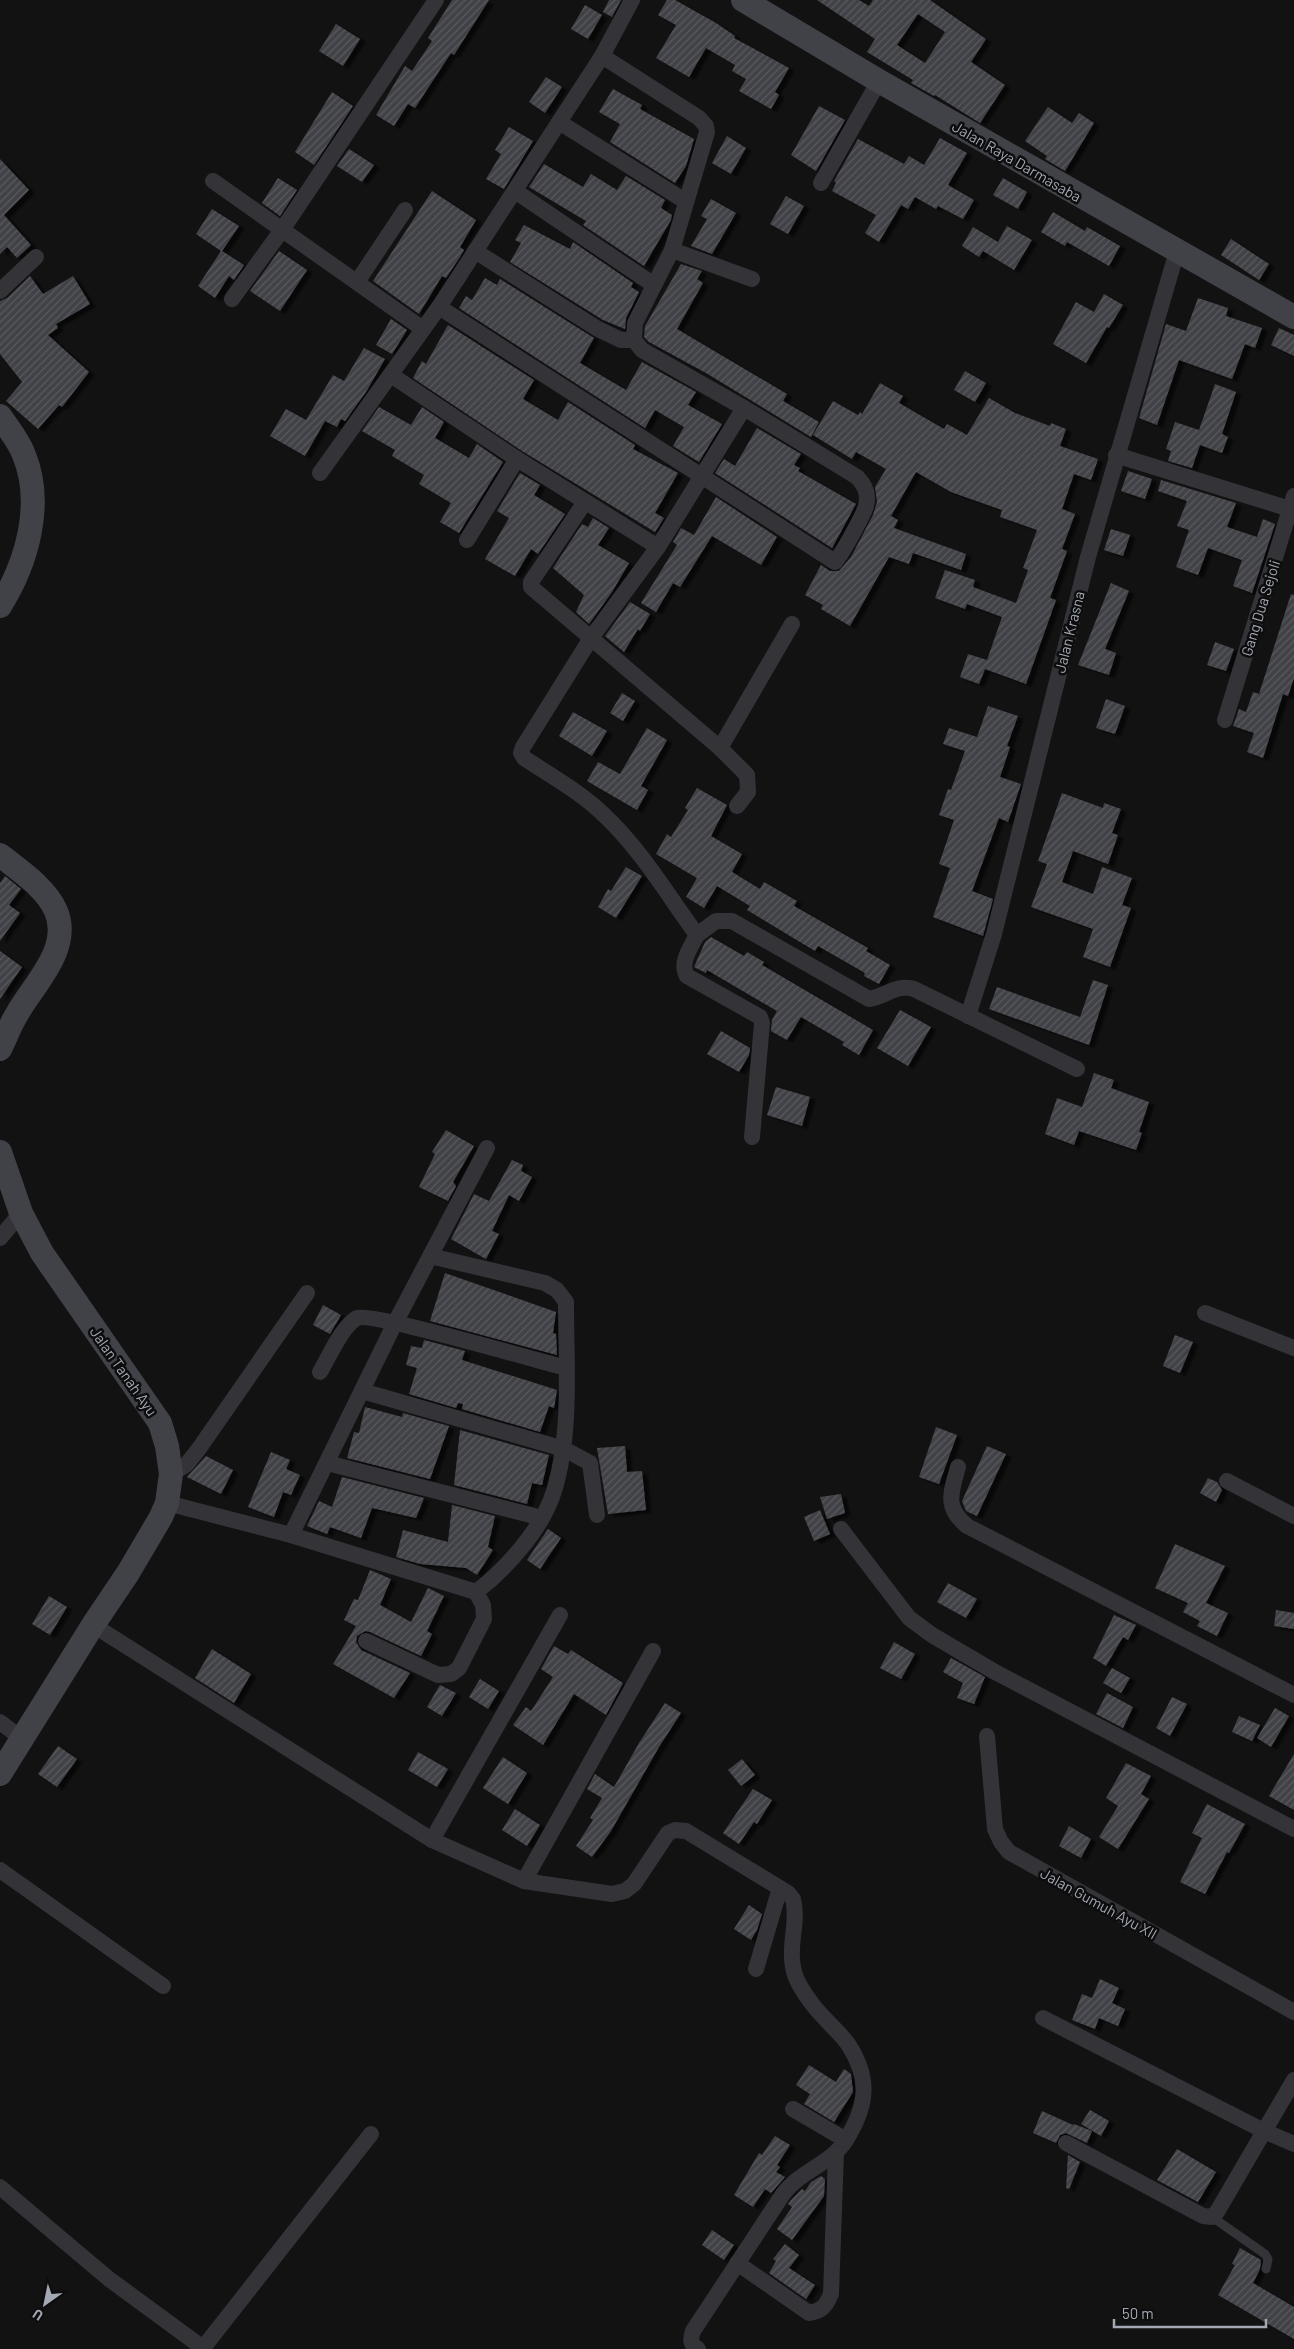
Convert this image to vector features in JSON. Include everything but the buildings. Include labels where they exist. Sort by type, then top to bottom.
[{"type":"street","points":[[232,299],[282,230],[436,0]]},
{"type":"street","points":[[320,472],[439,307],[602,56],[632,0]]},
{"type":"street","name":"Jalan Raya Darmasaba","points":[[743,0],[879,82],[1294,317]]},
{"type":"street","points":[[439,307],[834,562],[837,561],[866,506],[866,492],[863,483],[857,477],[744,408],[647,354],[634,340],[635,323],[672,250],[707,132],[706,126],[699,118],[602,56]]},
{"type":"street","points":[[821,183],[879,82]]},
{"type":"street","points":[[559,122],[685,201]]},
{"type":"street","points":[[213,181],[423,329]]},
{"type":"street","points":[[515,190],[654,285]]},
{"type":"street","points":[[357,282],[405,210]]},
{"type":"street","points":[[672,250],[752,279]]},
{"type":"street","name":"Jalan Krasna","points":[[968,1016],[994,934],[1088,557],[1116,455],[1178,250]]},
{"type":"street","points":[[476,251],[598,329],[621,340],[634,340]]},
{"type":"street","points":[[0,291],[36,257]]},
{"type":"street","points":[[391,375],[517,459],[658,547]]},
{"type":"street","points":[[696,935],[646,865],[607,818],[522,754],[522,747],[591,638],[658,547],[744,408]]},
{"type":"street","points":[[0,416],[24,454],[33,481],[31,525],[26,551],[15,578],[0,606]]},
{"type":"street","points":[[1116,455],[1292,502]]},
{"type":"street","points":[[468,540],[517,459]]},
{"type":"street","points":[[585,502],[532,582],[531,587],[720,748],[747,775],[748,792],[737,806]]},
{"type":"street","name":"Gang Dua Sejoli","points":[[1226,720],[1292,502]]},
{"type":"street","points":[[720,748],[792,624]]},
{"type":"street","points":[[0,855],[26,876],[47,898],[56,912],[59,928],[58,943],[52,960],[17,1013],[0,1049]]},
{"type":"street","points":[[752,1137],[761,1020],[757,1014],[687,976],[684,966],[696,935],[716,921],[732,921],[869,999],[878,998],[900,987],[906,987],[1077,1069]]},
{"type":"street","points":[[291,1535],[395,1323],[486,1148]]},
{"type":"street","name":"Jalan Tanah Ayu","points":[[0,1152],[21,1213],[42,1253],[160,1423],[167,1446],[171,1474],[167,1503],[128,1573],[93,1624],[0,1774]]},
{"type":"street","points":[[0,1238],[21,1213]]},
{"type":"street","points":[[430,1256],[545,1283],[557,1290],[566,1302],[564,1448],[554,1493],[542,1518],[514,1556],[491,1580],[476,1592]]},
{"type":"street","points":[[171,1474],[186,1465],[198,1450],[307,1293]]},
{"type":"street","points":[[1205,1313],[1294,1348]]},
{"type":"street","points":[[320,1372],[345,1330],[357,1318],[363,1317],[395,1323],[566,1368]]},
{"type":"street","points":[[362,1391],[564,1448],[590,1463],[597,1516]]},
{"type":"street","points":[[327,1463],[542,1518]]},
{"type":"street","points":[[958,1467],[951,1494],[951,1508],[967,1526],[1294,1695]]},
{"type":"street","points":[[1227,1481],[1294,1516]]},
{"type":"street","points":[[167,1503],[291,1535],[476,1592],[483,1605],[484,1619],[459,1668],[451,1674],[438,1675],[366,1642]]},
{"type":"street","points":[[841,1529],[903,1611],[932,1635],[995,1672],[1294,1829]]},
{"type":"street","points":[[432,1840],[560,1615]]},
{"type":"street","points":[[93,1624],[432,1840],[524,1881],[612,1894],[625,1891],[634,1884],[668,1833],[675,1830],[686,1831],[780,1888],[793,1899],[795,1904],[792,1966],[800,1986],[819,2013],[847,2044],[860,2068],[865,2088],[860,2110],[841,2147],[831,2294],[827,2304],[818,2312],[809,2313],[737,2263]]},
{"type":"street","points":[[524,1881],[653,1651]]},
{"type":"street","points":[[0,1722],[22,1739]]},
{"type":"street","name":"Jalan Gumuh Ayu XII","points":[[987,1736],[995,1829],[1001,1842],[1009,1852],[1294,2012]]},
{"type":"street","points":[[0,1870],[164,1986]]},
{"type":"street","points":[[756,1969],[780,1888]]},
{"type":"street","points":[[1044,2018],[1264,2131],[1294,2144]]},
{"type":"street","points":[[1066,2143],[1203,2216],[1212,2217],[1217,2212],[1294,2080]]},
{"type":"street","points":[[793,2109],[841,2147]]},
{"type":"street","points":[[0,2187],[109,2279],[203,2349],[371,2134]]},
{"type":"street","points":[[698,2349],[690,2340],[693,2331],[791,2183],[841,2147]]},
{"type":"lane","points":[[1212,2217],[1265,2254],[1268,2259],[1266,2269]]}]
